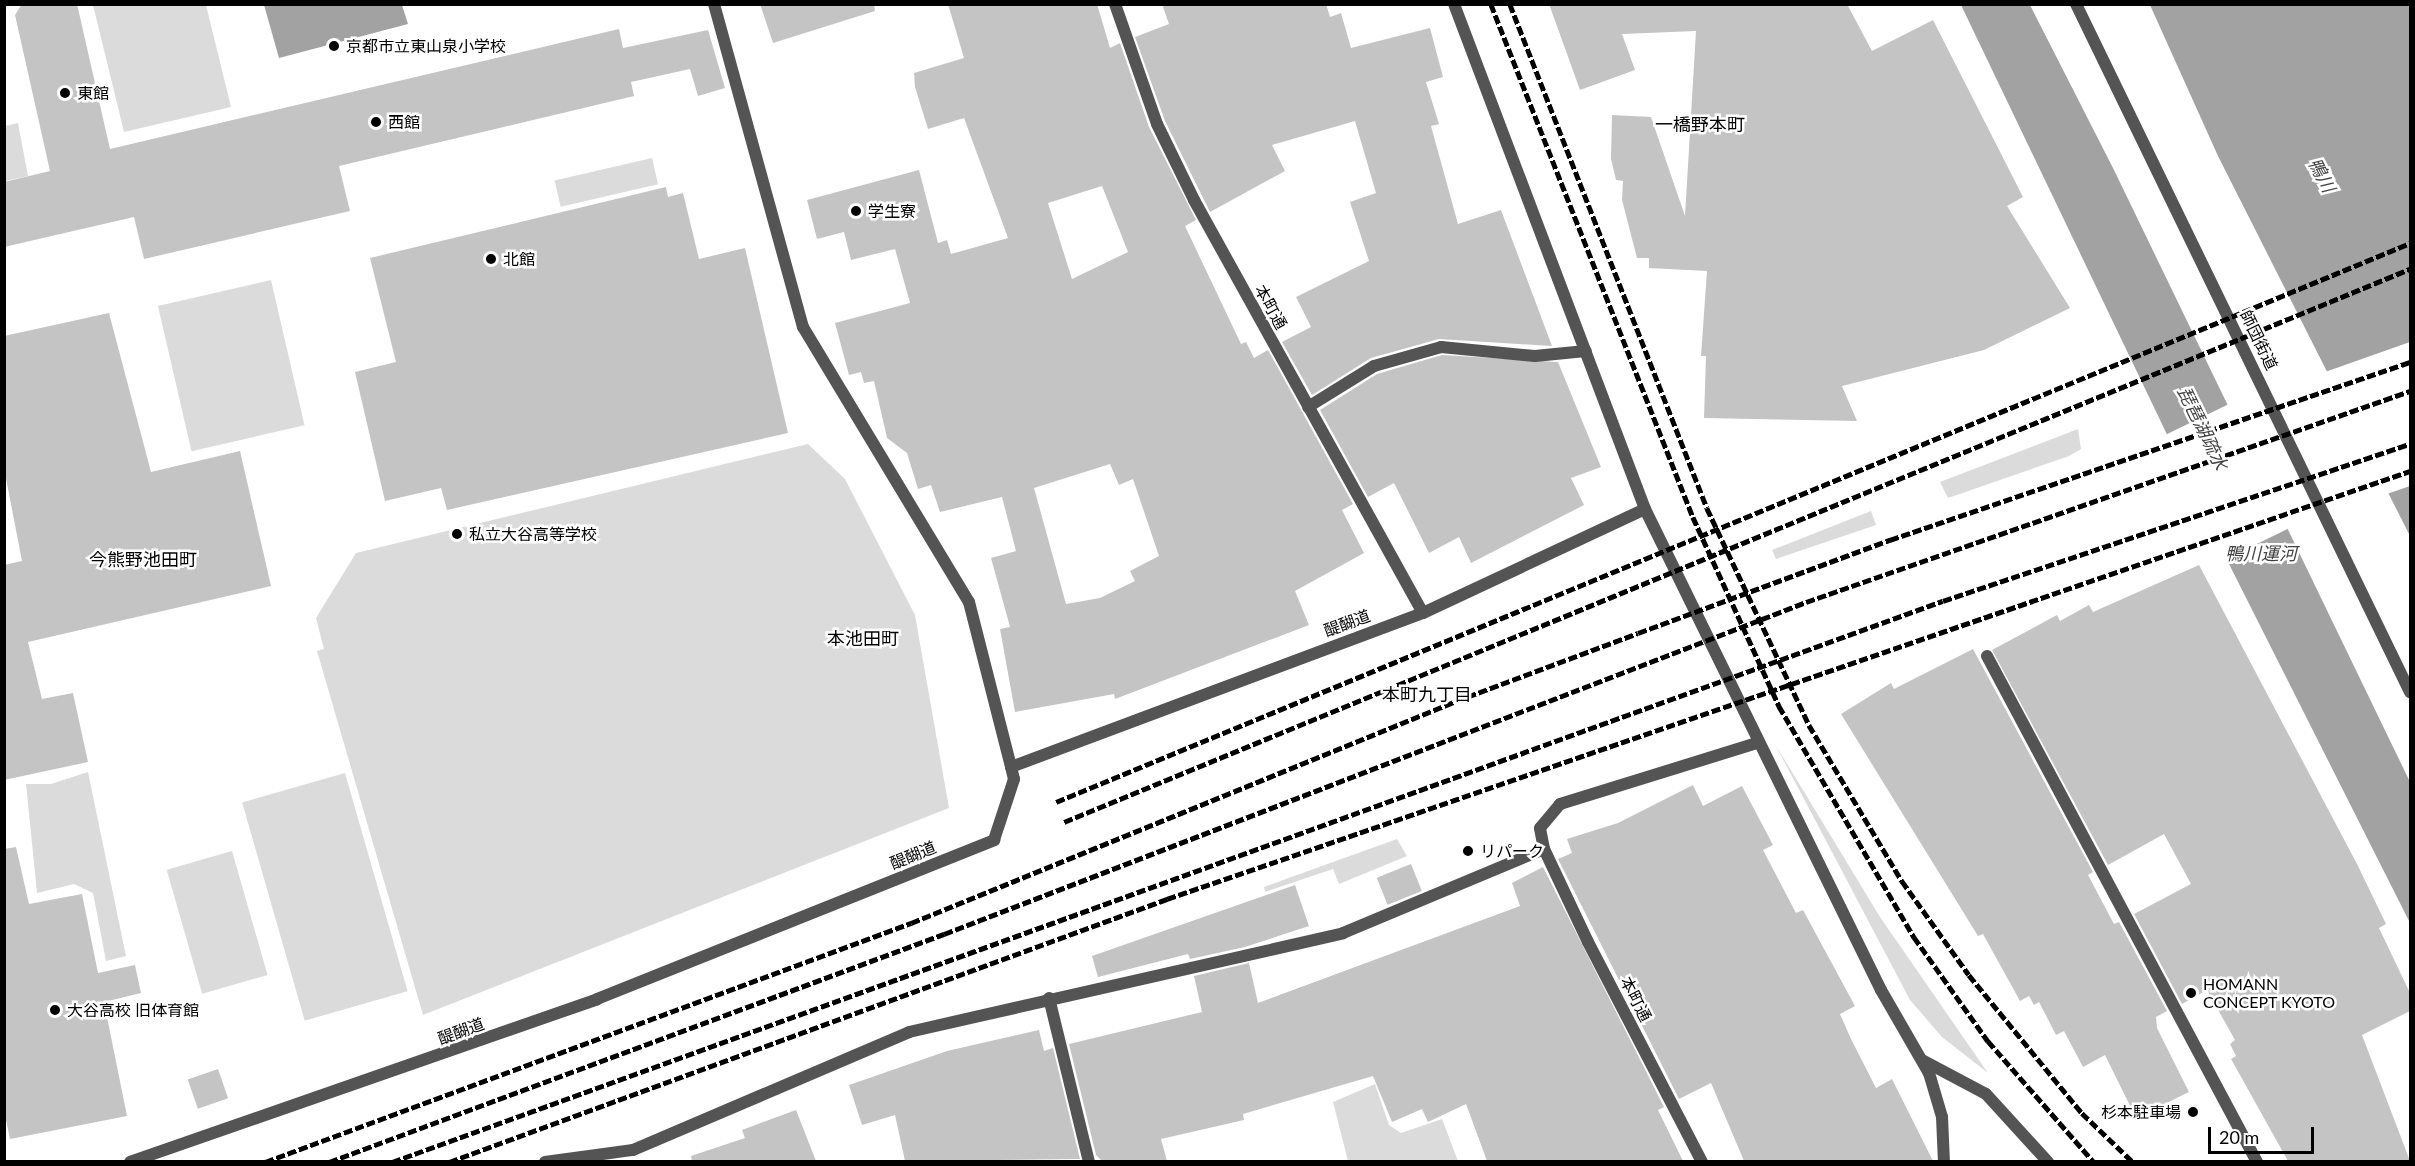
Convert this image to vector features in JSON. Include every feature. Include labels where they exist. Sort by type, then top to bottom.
[{"type":"street","points":[[714,4],[803,327],[969,602],[1011,767]]},
{"type":"street","name":"本町通","points":[[1114,4],[1157,124],[1308,407],[1424,613]]},
{"type":"street","points":[[1454,4],[1645,509],[1881,990],[1922,1060],[1942,1117],[1944,1161]]},
{"type":"street","name":"師団街道","points":[[2076,4],[2410,692]]},
{"type":"street","points":[[1308,407],[1374,366],[1441,347],[1535,356],[1586,351]]},
{"type":"street","name":"醍醐道","points":[[130,1161],[597,999],[994,840],[1014,779],[1011,767],[1424,613],[1645,509]]},
{"type":"street","points":[[1987,656],[2257,1161]]},
{"type":"street","points":[[545,1161],[633,1150],[909,1032],[1049,998],[1343,933],[1544,849],[1540,828],[1560,804],[1758,742]]},
{"type":"street","name":"本町通","points":[[1544,849],[1702,1161]]},
{"type":"street","points":[[1049,998],[1089,1161]]},
{"type":"street","points":[[1922,1060],[1986,1094],[2048,1161]]},
{"type":"shaded area","points":[[93,5],[206,5],[231,107],[124,132]]},
{"type":"shaded area","points":[[18,123],[28,176],[5,181],[5,126]]},
{"type":"shaded area","points":[[652,158],[658,184],[561,207],[555,180]]},
{"type":"shaded area","points":[[271,280],[305,425],[191,451],[158,306]]},
{"type":"shaded area","points":[[2078,429],[2081,449],[2069,456],[1948,498],[1940,482]]},
{"type":"shaded area","points":[[808,444],[845,479],[915,615],[949,808],[423,1015],[317,651],[324,649],[316,618],[356,553]]},
{"type":"shaded area","points":[[1871,511],[1876,525],[1776,559],[1772,550]]},
{"type":"shaded area","points":[[1775,744],[1880,917],[1988,1073],[1942,1037],[1910,1000]]},
{"type":"shaded area","points":[[88,772],[126,956],[106,961],[93,893],[74,884],[37,893],[26,784],[51,784]]},
{"type":"shaded area","points":[[345,773],[408,991],[305,1021],[242,802]]},
{"type":"shaded area","points":[[1397,839],[1407,856],[1339,884],[1333,869],[1265,892],[1264,887]]},
{"type":"shaded area","points":[[232,851],[268,975],[202,994],[167,870]]},
{"type":"shaded area","points":[[1375,1084],[1389,1125],[1401,1133],[1442,1119],[1458,1161],[1348,1161],[1333,1102]]},
{"type":"water","points":[[264,5],[402,5],[408,24],[279,58]]},
{"type":"water","name":"鴨川運河","points":[[1961,5],[2030,5],[2114,170],[2410,782],[2410,923],[2232,570]]},
{"type":"water","name":"鴨川","points":[[2150,5],[2410,5],[2410,536],[2218,156]]},
{"type":"pier","points":[[2410,342],[2410,486],[2387,494],[2325,372]]},
{"type":"pier","points":[[2229,404],[2289,528],[2226,559],[2165,435]]},
{"type":"building","name":"西館","points":[[22,4],[77,4],[110,149],[619,29],[623,48],[708,30],[725,88],[698,96],[690,69],[631,82],[634,96],[339,166],[350,211],[144,259],[134,217],[4,247],[4,182],[50,171],[15,15]]},
{"type":"building","points":[[760,4],[874,4],[875,11],[773,43]]},
{"type":"building","points":[[948,4],[1097,4],[1110,48],[1120,43],[1149,127],[1196,220],[1185,226],[1241,344],[1246,342],[1254,358],[1268,350],[1353,504],[1342,510],[1364,553],[1295,591],[1309,625],[1115,699],[1114,694],[1015,712],[1000,629],[1010,627],[991,558],[1016,551],[1002,497],[940,512],[931,485],[918,489],[907,453],[887,438],[874,381],[864,383],[861,372],[849,375],[835,323],[910,303],[895,249],[851,260],[844,232],[817,239],[807,200],[919,170],[938,243],[947,240],[951,254],[1008,238],[964,118],[928,129],[915,87],[914,73],[964,58]],"holes":[[[1102,186],[1128,252],[1072,279],[1048,203]],[[1110,464],[1119,485],[1133,479],[1159,556],[1130,571],[1135,581],[1100,598],[1066,604],[1034,488]]]},
{"type":"building","points":[[1162,4],[1326,4],[1330,17],[1341,13],[1351,48],[1430,28],[1443,77],[1426,82],[1439,124],[1431,126],[1458,224],[1501,210],[1552,346],[1439,339],[1371,358],[1312,395],[1282,342],[1311,327],[1296,297],[1369,261],[1350,202],[1376,193],[1355,121],[1272,145],[1285,171],[1210,212],[1165,121],[1135,37],[1169,24]]},
{"type":"building","points":[[1549,4],[1847,4],[1872,51],[1933,20],[2023,197],[2007,206],[2070,308],[1984,350],[1842,386],[1857,421],[1704,418],[1706,356],[1701,356],[1707,271],[1649,268],[1649,258],[1637,258],[1622,200],[1623,181],[1616,180],[1611,159],[1612,115],[1651,117],[1685,216],[1696,31],[1622,34],[1635,70],[1580,90]]},
{"type":"building","points":[[666,187],[668,197],[683,193],[699,259],[745,248],[788,433],[447,510],[441,488],[385,501],[355,372],[396,362],[370,258]]},
{"type":"building","points":[[109,313],[151,472],[240,451],[271,586],[28,642],[42,699],[73,693],[88,762],[4,780],[4,565],[22,561],[4,468],[4,336]]},
{"type":"building","points":[[1442,355],[1558,362],[1601,467],[1571,478],[1584,505],[1471,563],[1459,537],[1429,553],[1394,483],[1368,497],[1320,410],[1377,374]]},
{"type":"building","points":[[2199,565],[2357,864],[2386,924],[2379,928],[2410,993],[2410,1011],[2362,1035],[2410,1161],[2288,1161],[2231,1059],[2236,1056],[2230,1044],[2235,1040],[2207,990],[2182,1004],[2134,914],[2191,884],[2164,834],[2108,865],[1992,650],[2057,615],[2060,621],[2089,605],[2093,612]]},
{"type":"building","points":[[1973,649],[2093,872],[2088,875],[2114,924],[2119,922],[2167,1011],[2156,1017],[2157,1028],[2189,1092],[2136,1118],[2105,1055],[2083,1067],[2064,1031],[2056,1035],[2039,1002],[2034,1005],[2029,996],[2020,1001],[1983,934],[1978,936],[1841,714],[1891,683],[1894,689]]},
{"type":"building","points":[[1693,785],[1703,806],[1742,786],[1773,845],[1763,850],[1796,913],[1803,910],[1855,1006],[1840,1014],[1851,1039],[1876,1088],[1892,1079],[1933,1161],[1744,1161],[1711,1083],[1679,1099],[1558,859],[1572,853],[1567,839],[1618,823]]},
{"type":"building","name":"大谷高校 旧体育館","points":[[16,847],[29,904],[82,894],[98,973],[135,965],[141,993],[104,1002],[127,1116],[10,1139],[4,1110],[4,849]]},
{"type":"building","points":[[1411,864],[1422,891],[1388,905],[1377,878]]},
{"type":"building","points":[[1543,867],[1664,1107],[1658,1110],[1683,1161],[1487,1161],[1466,1104],[1428,1122],[1422,1109],[1392,1122],[1373,1076],[1243,1114],[1244,1120],[1161,1139],[1167,1161],[1102,1161],[1096,1155],[1069,1044],[1202,1012],[1194,976],[1249,963],[1258,1003],[1520,906],[1512,883]]},
{"type":"building","points":[[1295,885],[1309,926],[1245,947],[1190,959],[1188,954],[1098,977],[1092,956]]},
{"type":"building","points":[[1039,1030],[1044,1051],[1053,1048],[1080,1159],[905,1161],[895,1115],[862,1125],[849,1085],[947,1051]]},
{"type":"building","points":[[218,1069],[228,1098],[198,1109],[188,1079]]},
{"type":"building","points":[[796,1110],[816,1161],[692,1161],[691,1156],[745,1138],[742,1130]]},
{"type":"railway","points":[[1491,4],[1693,517],[1779,706],[1914,937],[1988,1041],[2094,1162]]},
{"type":"railway","points":[[1510,4],[1707,508],[1809,725],[1902,881],[1969,975],[2082,1113],[2133,1162]]},
{"type":"railway","points":[[1056,802],[2410,243]]},
{"type":"railway","points":[[1064,822],[2410,269]]},
{"type":"railway","points":[[265,1162],[911,923],[1456,701],[1638,633],[1890,540],[2410,362]]},
{"type":"railway","points":[[329,1162],[944,934],[1806,602],[2410,391]]},
{"type":"railway","points":[[392,1162],[1943,601],[2410,444]]},
{"type":"railway","points":[[449,1162],[1167,899],[2410,471]]},
{"type":"place","name":"京都市立東山泉小学校","points":[[334,46]]},
{"type":"place","name":"東館","points":[[65,93]]},
{"type":"place","name":"西館","points":[[376,122]]},
{"type":"place","name":"学生寮","points":[[856,211]]},
{"type":"place","name":"北館","points":[[491,259]]},
{"type":"place","name":"私立大谷高等学校","points":[[457,534]]},
{"type":"place","name":"リパーク","points":[[1468,851]]},
{"type":"place","name":"HOMANN CONCEPT KYOTO","points":[[2191,993]]},
{"type":"place","name":"大谷高校 旧体育館","points":[[55,1010]]},
{"type":"place","name":"杉本駐車場","points":[[2193,1112]]},
{"type":"district","name":"一橋野本町","points":[[1700,124]]},
{"type":"district","name":"今熊野池田町","points":[[143,559]]},
{"type":"district","name":"本池田町","points":[[863,638]]},
{"type":"district","name":"本町九丁目","points":[[1427,694]]},
{"type":"water label","name":"琵琶湖疏水","points":[[2203,428]]}]
